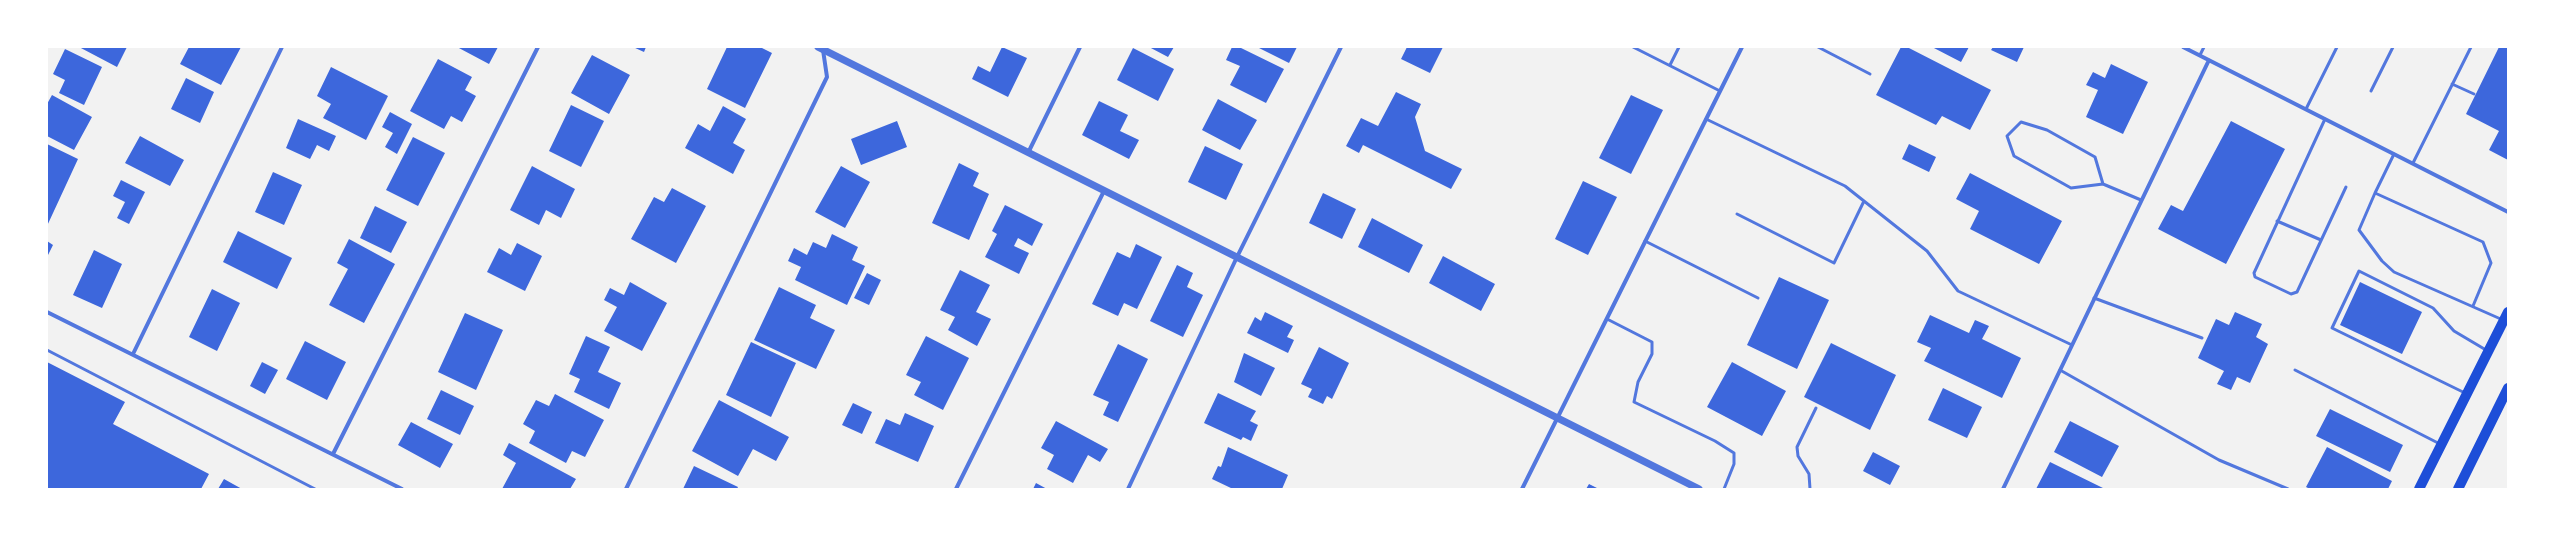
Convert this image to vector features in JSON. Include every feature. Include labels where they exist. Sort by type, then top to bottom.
[{"type":"main road","points":[[2419,489],[2506,316]]},
{"type":"main road","points":[[2458,489],[2508,388]]},
{"type":"street","points":[[133,354],[282,47]]},
{"type":"street","points":[[334,454],[538,47]]},
{"type":"street","points":[[1028,153],[1080,47]]},
{"type":"street","points":[[1128,489],[1237,258],[1341,47]]},
{"type":"street","points":[[1522,489],[1742,47]]},
{"type":"street","points":[[2183,47],[2508,212]]},
{"type":"street","points":[[822,48],[1028,153],[1699,489]]},
{"type":"street","points":[[626,489],[827,77],[822,48]]},
{"type":"street","points":[[2003,489],[2209,60]]},
{"type":"street","points":[[956,489],[1104,191]]},
{"type":"street","points":[[47,312],[402,489]]},
{"type":"lane","points":[[1633,47],[1720,91]]},
{"type":"lane","points":[[1670,66],[1678,47]]},
{"type":"lane","points":[[1818,47],[1870,74]]},
{"type":"lane","points":[[2200,55],[2204,47]]},
{"type":"lane","points":[[2306,109],[2337,47]]},
{"type":"lane","points":[[2371,91],[2393,47]]},
{"type":"lane","points":[[2413,163],[2471,47]]},
{"type":"lane","points":[[2452,84],[2474,94]]},
{"type":"lane","points":[[1706,119],[1845,186],[1927,251],[1958,291],[2072,345]]},
{"type":"lane","points":[[2325,119],[2277,221],[2254,273],[2255,277],[2291,294],[2297,292],[2346,187]]},
{"type":"lane","points":[[2103,184],[2095,157],[2047,130],[2021,122],[2007,136],[2014,156],[2071,188],[2103,184],[2141,200]]},
{"type":"lane","points":[[2394,154],[2359,230],[2382,261],[2394,272],[2473,306],[2506,316]]},
{"type":"lane","points":[[2375,193],[2483,242],[2491,263],[2473,306]]},
{"type":"lane","points":[[1737,214],[1834,263],[1864,201]]},
{"type":"lane","points":[[2277,221],[2321,240]]},
{"type":"lane","points":[[1645,241],[1758,298]]},
{"type":"lane","points":[[2467,394],[2332,328],[2359,271],[2433,308],[2454,331],[2488,352]]},
{"type":"lane","points":[[2094,298],[2202,338]]},
{"type":"lane","points":[[1606,319],[1652,342],[1652,354],[1638,382],[1634,402],[1715,441],[1734,453],[1734,464],[1724,489]]},
{"type":"lane","points":[[47,350],[315,489]]},
{"type":"lane","points":[[2060,370],[2219,460],[2288,489]]},
{"type":"lane","points":[[2295,370],[2441,445]]},
{"type":"lane","points":[[1810,489],[1809,474],[1798,456],[1796,447],[1816,408]]},
{"type":"building","points":[[79,47],[127,47],[117,67]]},
{"type":"building","points":[[189,47],[241,47],[221,85],[180,64]]},
{"type":"building","points":[[457,47],[498,47],[489,64]]},
{"type":"building","points":[[633,47],[646,47],[644,52]]},
{"type":"building","points":[[727,47],[760,47],[772,53],[745,108],[707,89]]},
{"type":"building","points":[[1002,47],[1027,58],[1008,97],[972,79],[978,66],[990,72]]},
{"type":"building","points":[[1149,47],[1174,47],[1168,57]]},
{"type":"building","points":[[1232,47],[1239,47],[1284,69],[1266,103],[1230,85],[1240,66],[1226,60]]},
{"type":"building","points":[[1257,47],[1297,47],[1289,63]]},
{"type":"building","points":[[1407,47],[1443,47],[1430,73],[1401,59]]},
{"type":"building","points":[[1901,47],[1907,47],[1991,90],[1970,130],[1942,116],[1936,125],[1876,95]]},
{"type":"building","points":[[1932,47],[1969,47],[1961,62]]},
{"type":"building","points":[[1993,47],[2024,47],[2017,62],[1991,50]]},
{"type":"building","points":[[2499,47],[2508,47],[2508,160],[2489,150],[2499,131],[2466,114]]},
{"type":"building","points":[[1133,48],[1174,69],[1158,101],[1117,80]]},
{"type":"building","points":[[65,49],[102,67],[84,105],[59,93],[65,80],[53,74]]},
{"type":"building","points":[[592,55],[630,75],[609,114],[571,93]]},
{"type":"building","points":[[438,59],[472,77],[465,90],[476,96],[462,122],[451,116],[444,129],[410,111]]},
{"type":"building","points":[[2111,64],[2148,82],[2123,134],[2086,117],[2098,90],[2086,85],[2093,72],[2105,78]]},
{"type":"building","points":[[331,67],[388,96],[366,140],[323,118],[331,104],[317,96]]},
{"type":"building","points":[[186,78],[214,92],[200,123],[171,109]]},
{"type":"building","points":[[1396,92],[1421,104],[1415,117],[1425,151],[1462,169],[1451,189],[1363,145],[1359,153],[1346,146],[1361,118],[1378,126]]},
{"type":"building","points":[[52,95],[92,117],[74,150],[47,136],[47,104]]},
{"type":"building","points":[[1631,95],[1663,110],[1631,174],[1599,158]]},
{"type":"building","points":[[1218,99],[1257,120],[1240,150],[1202,130]]},
{"type":"building","points":[[1099,101],[1128,115],[1120,131],[1139,140],[1129,159],[1082,135]]},
{"type":"building","points":[[571,105],[604,121],[581,167],[549,151]]},
{"type":"building","points":[[723,106],[746,119],[733,143],[745,150],[733,174],[685,148],[698,124],[710,131]]},
{"type":"building","points":[[390,112],[412,124],[397,154],[385,147],[393,133],[382,127]]},
{"type":"building","points":[[298,119],[336,136],[329,151],[317,145],[310,159],[286,148]]},
{"type":"building","points":[[897,121],[907,147],[861,165],[851,139]]},
{"type":"building","points":[[2231,121],[2285,149],[2226,264],[2158,229],[2171,205],[2183,211]]},
{"type":"building","points":[[140,136],[184,160],[170,186],[125,163]]},
{"type":"building","points":[[413,137],[445,153],[418,206],[386,190]]},
{"type":"building","points":[[47,144],[78,159],[47,226]]},
{"type":"building","points":[[1909,144],[1936,157],[1929,172],[1902,159]]},
{"type":"building","points":[[1205,146],[1243,164],[1226,200],[1188,182]]},
{"type":"building","points":[[959,163],[979,173],[973,186],[989,194],[969,240],[932,223]]},
{"type":"building","points":[[532,166],[575,189],[561,218],[546,210],[539,225],[510,210]]},
{"type":"building","points":[[841,166],[870,182],[845,228],[815,212]]},
{"type":"building","points":[[273,172],[302,185],[284,225],[255,212]]},
{"type":"building","points":[[1970,173],[2062,221],[2039,264],[1970,229],[1979,211],[1956,199]]},
{"type":"building","points":[[121,180],[145,192],[129,224],[117,218],[125,202],[113,196]]},
{"type":"building","points":[[1583,181],[1617,197],[1588,255],[1555,239]]},
{"type":"building","points":[[672,188],[706,206],[676,263],[631,239],[654,197],[664,202]]},
{"type":"building","points":[[1323,193],[1356,209],[1342,239],[1309,223]]},
{"type":"building","points":[[1005,205],[1043,224],[1032,246],[1018,238],[1014,246],[1029,253],[1019,274],[985,257],[997,234],[992,231]]},
{"type":"building","points":[[375,206],[407,222],[391,253],[360,238]]},
{"type":"building","points":[[1372,218],[1423,245],[1409,273],[1358,247]]},
{"type":"building","points":[[238,231],[292,258],[277,289],[223,262]]},
{"type":"building","points":[[832,234],[858,247],[852,260],[865,266],[847,305],[795,280],[801,267],[788,261],[794,248],[807,255],[813,242],[826,248]]},
{"type":"building","points":[[349,239],[395,264],[364,323],[329,305],[348,269],[337,263]]},
{"type":"building","points":[[47,241],[53,245],[47,257]]},
{"type":"building","points":[[517,243],[542,256],[525,291],[487,272],[499,248],[511,255]]},
{"type":"building","points":[[1136,244],[1162,257],[1137,309],[1124,303],[1118,316],[1092,304],[1117,252],[1130,258]]},
{"type":"building","points":[[94,250],[122,264],[102,308],[73,295]]},
{"type":"building","points":[[1443,256],[1495,284],[1481,311],[1429,283]]},
{"type":"building","points":[[1177,265],[1193,273],[1187,287],[1203,295],[1183,337],[1150,321]]},
{"type":"building","points":[[960,270],[990,285],[976,312],[991,319],[977,346],[948,330],[955,317],[940,310]]},
{"type":"building","points":[[867,273],[881,280],[869,305],[854,298]]},
{"type":"building","points":[[1779,277],[1829,300],[1797,369],[1747,345]]},
{"type":"building","points":[[630,282],[667,303],[642,351],[604,331],[617,307],[604,300],[610,288],[624,295]]},
{"type":"building","points":[[2360,282],[2422,312],[2402,354],[2340,325]]},
{"type":"building","points":[[779,287],[816,305],[810,318],[835,330],[816,369],[754,340]]},
{"type":"building","points":[[212,289],[240,303],[217,351],[189,337]]},
{"type":"building","points":[[1265,312],[1293,326],[1287,337],[1294,340],[1288,353],[1247,333],[1255,317],[1261,321]]},
{"type":"building","points":[[2235,312],[2262,324],[2256,337],[2268,344],[2250,383],[2237,377],[2231,390],[2217,384],[2224,371],[2198,358],[2216,319],[2229,325]]},
{"type":"building","points":[[465,313],[503,330],[476,390],[438,372]]},
{"type":"building","points":[[1930,315],[1969,333],[1975,320],[1989,326],[1982,339],[2021,358],[2002,398],[1924,361],[1931,348],[1917,342]]},
{"type":"building","points":[[586,336],[610,347],[598,372],[621,383],[609,409],[574,392],[580,379],[569,374]]},
{"type":"building","points":[[926,336],[969,358],[943,410],[914,395],[921,382],[906,375]]},
{"type":"building","points":[[305,341],[346,362],[327,400],[286,379]]},
{"type":"building","points":[[751,342],[796,363],[771,417],[726,395]]},
{"type":"building","points":[[1831,343],[1896,375],[1870,430],[1804,397]]},
{"type":"building","points":[[1118,344],[1148,359],[1118,422],[1103,415],[1109,402],[1093,395]]},
{"type":"building","points":[[1319,347],[1349,363],[1332,399],[1327,396],[1323,404],[1308,397],[1312,389],[1301,384]]},
{"type":"building","points":[[1244,353],[1275,368],[1261,396],[1234,382]]},
{"type":"building","points":[[47,362],[125,402],[113,424],[209,474],[201,489],[47,489]]},
{"type":"building","points":[[262,362],[278,370],[265,394],[250,386]]},
{"type":"building","points":[[1732,362],[1786,391],[1762,436],[1707,407]]},
{"type":"building","points":[[1943,388],[1982,407],[1967,438],[1928,420]]},
{"type":"building","points":[[441,390],[474,406],[460,435],[427,419]]},
{"type":"building","points":[[1218,393],[1256,411],[1250,421],[1258,425],[1251,441],[1243,437],[1241,440],[1204,423]]},
{"type":"building","points":[[555,394],[604,420],[585,457],[572,451],[566,463],[529,443],[535,431],[523,424],[536,400],[549,406]]},
{"type":"building","points":[[719,400],[789,437],[776,461],[753,449],[738,476],[692,451]]},
{"type":"building","points":[[853,403],[872,412],[862,434],[842,425]]},
{"type":"building","points":[[2330,409],[2403,445],[2390,472],[2316,436]]},
{"type":"building","points":[[905,413],[934,426],[918,462],[875,443],[886,419],[900,425]]},
{"type":"building","points":[[1056,421],[1108,449],[1100,462],[1088,455],[1073,483],[1047,469],[1054,455],[1041,448]]},
{"type":"building","points":[[2070,421],[2119,446],[2102,477],[2054,452]]},
{"type":"building","points":[[411,422],[453,444],[440,468],[398,445]]},
{"type":"building","points":[[509,443],[576,479],[570,489],[502,489],[516,463],[503,455]]},
{"type":"building","points":[[1228,447],[1288,475],[1282,489],[1233,489],[1212,479],[1218,466],[1221,467]]},
{"type":"building","points":[[2327,447],[2392,481],[2388,489],[2310,489],[2306,487]]},
{"type":"building","points":[[1873,452],[1900,466],[1890,485],[1863,471]]},
{"type":"building","points":[[2050,462],[2105,489],[2036,489]]},
{"type":"building","points":[[694,466],[738,487],[737,489],[683,489]]},
{"type":"building","points":[[224,479],[242,489],[218,489]]},
{"type":"building","points":[[1036,483],[1047,489],[1033,489]]},
{"type":"building","points":[[1589,484],[1599,489],[1586,489]]}]
